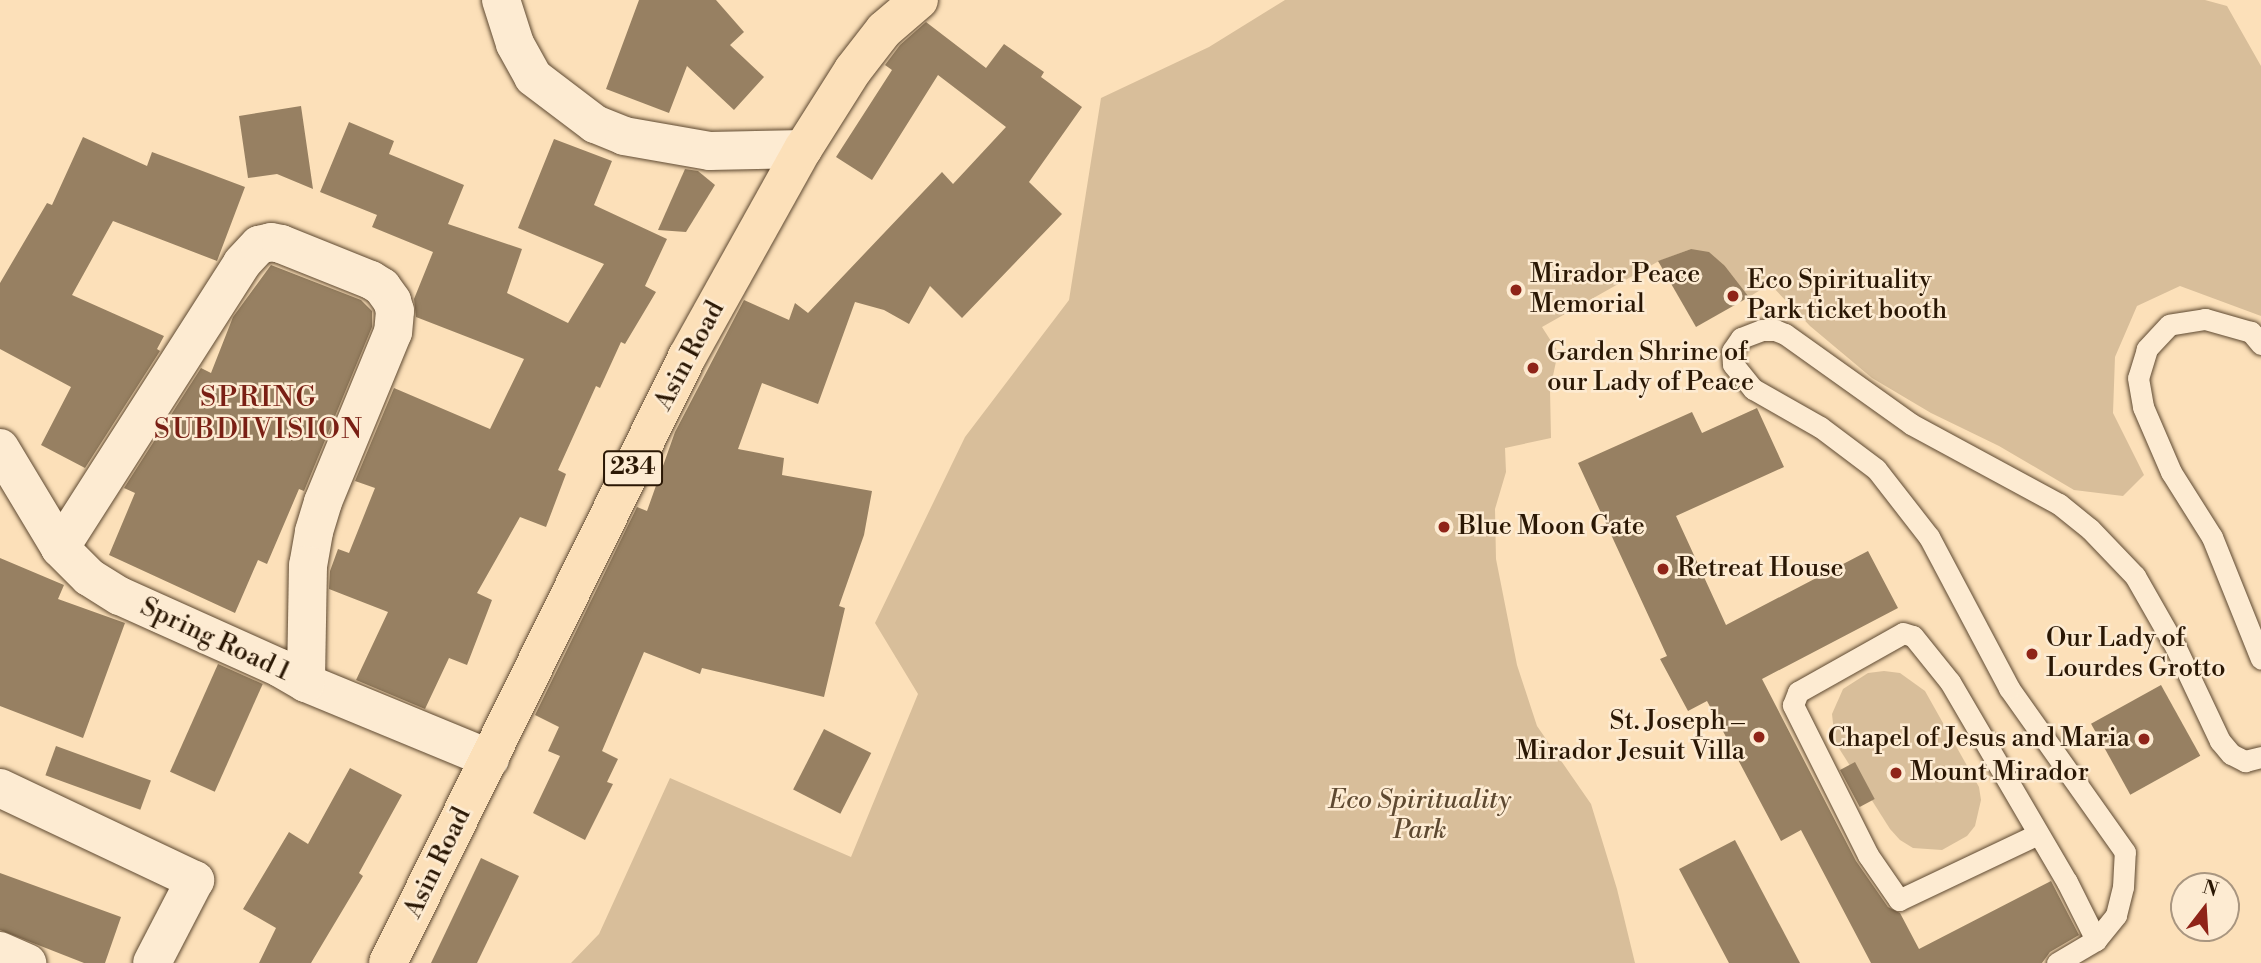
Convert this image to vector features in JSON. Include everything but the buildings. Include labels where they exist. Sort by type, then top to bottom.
[{"type":"main road","name":"Asin Road","points":[[388,963],[687,357],[803,149],[853,69],[884,30],[919,0]]},
{"type":"street","points":[[501,0],[515,44],[533,77],[595,124],[624,136],[710,151],[803,149]]},
{"type":"street","points":[[60,548],[242,263],[259,245],[271,242],[281,244],[371,280],[382,287],[392,301],[395,311],[393,332],[323,502],[314,532],[308,565],[306,683]]},
{"type":"street","name":"Spring Road 1","points":[[0,448],[60,548],[89,577],[120,596],[280,668],[306,683],[489,759]]},
{"type":"street","points":[[0,789],[195,880],[152,963]]},
{"type":"street","points":[[0,951],[27,963]]},
{"type":"lane","points":[[2261,344],[2251,332],[2205,318],[2169,325],[2147,349],[2138,378],[2143,407],[2171,472],[2212,537],[2261,659]]},
{"type":"lane","points":[[2057,963],[2096,940],[2116,915],[2123,887],[2125,852],[2010,688],[1929,537],[1876,470],[1820,427],[1753,389],[1733,364],[1732,351],[1741,338],[1762,330],[1775,330],[1785,334],[1911,424],[2059,504],[2090,529],[2134,576],[2176,648],[2220,741],[2231,754],[2245,761],[2261,757]]},
{"type":"lane","points":[[2038,834],[1899,900],[1868,855],[1793,705],[1798,692],[1903,633],[1913,636],[1950,682],[2038,834],[2096,940]]},
{"type":"green space","name":"Eco Spirituality Park","points":[[1285,0],[2205,0],[2227,6],[2261,66],[2261,316],[2180,286],[2137,306],[2115,357],[2113,413],[2144,475],[2123,496],[2074,490],[1999,446],[1931,413],[1872,378],[1810,326],[1770,284],[1749,297],[1725,266],[1691,249],[1659,261],[1542,327],[1558,352],[1550,390],[1551,438],[1505,448],[1506,472],[1495,509],[1496,559],[1517,665],[1537,726],[1591,804],[1617,889],[1635,963],[571,963],[599,934],[670,778],[851,857],[918,694],[875,623],[965,437],[1069,300],[1101,98],[1209,47]]},
{"type":"green space","points":[[1868,673],[1900,673],[1925,691],[1979,787],[1981,800],[1975,826],[1967,836],[1942,850],[1913,848],[1900,840],[1890,829],[1835,742],[1832,714],[1843,689]]},
{"type":"place","name":"Mirador Peace Memorial","points":[[1516,290]]},
{"type":"place","name":"Eco Spirituality Park ticket booth","points":[[1733,296]]},
{"type":"place","name":"Garden Shrine of our Lady of Peace","points":[[1533,368]]},
{"type":"place","name":"Blue Moon Gate","points":[[1444,527]]},
{"type":"place","name":"Retreat House","points":[[1663,569]]},
{"type":"place","name":"Our Lady of Lourdes Grotto","points":[[2032,654]]},
{"type":"place","name":"St. Joseph – Mirador Jesuit Villa","points":[[1759,737]]},
{"type":"place","name":"Chapel of Jesus and Maria","points":[[2144,739]]},
{"type":"place","name":"Mount Mirador","points":[[1896,773]]},
{"type":"district","name":"SPRING SUBDIVISION","points":[[259,414]]}]
